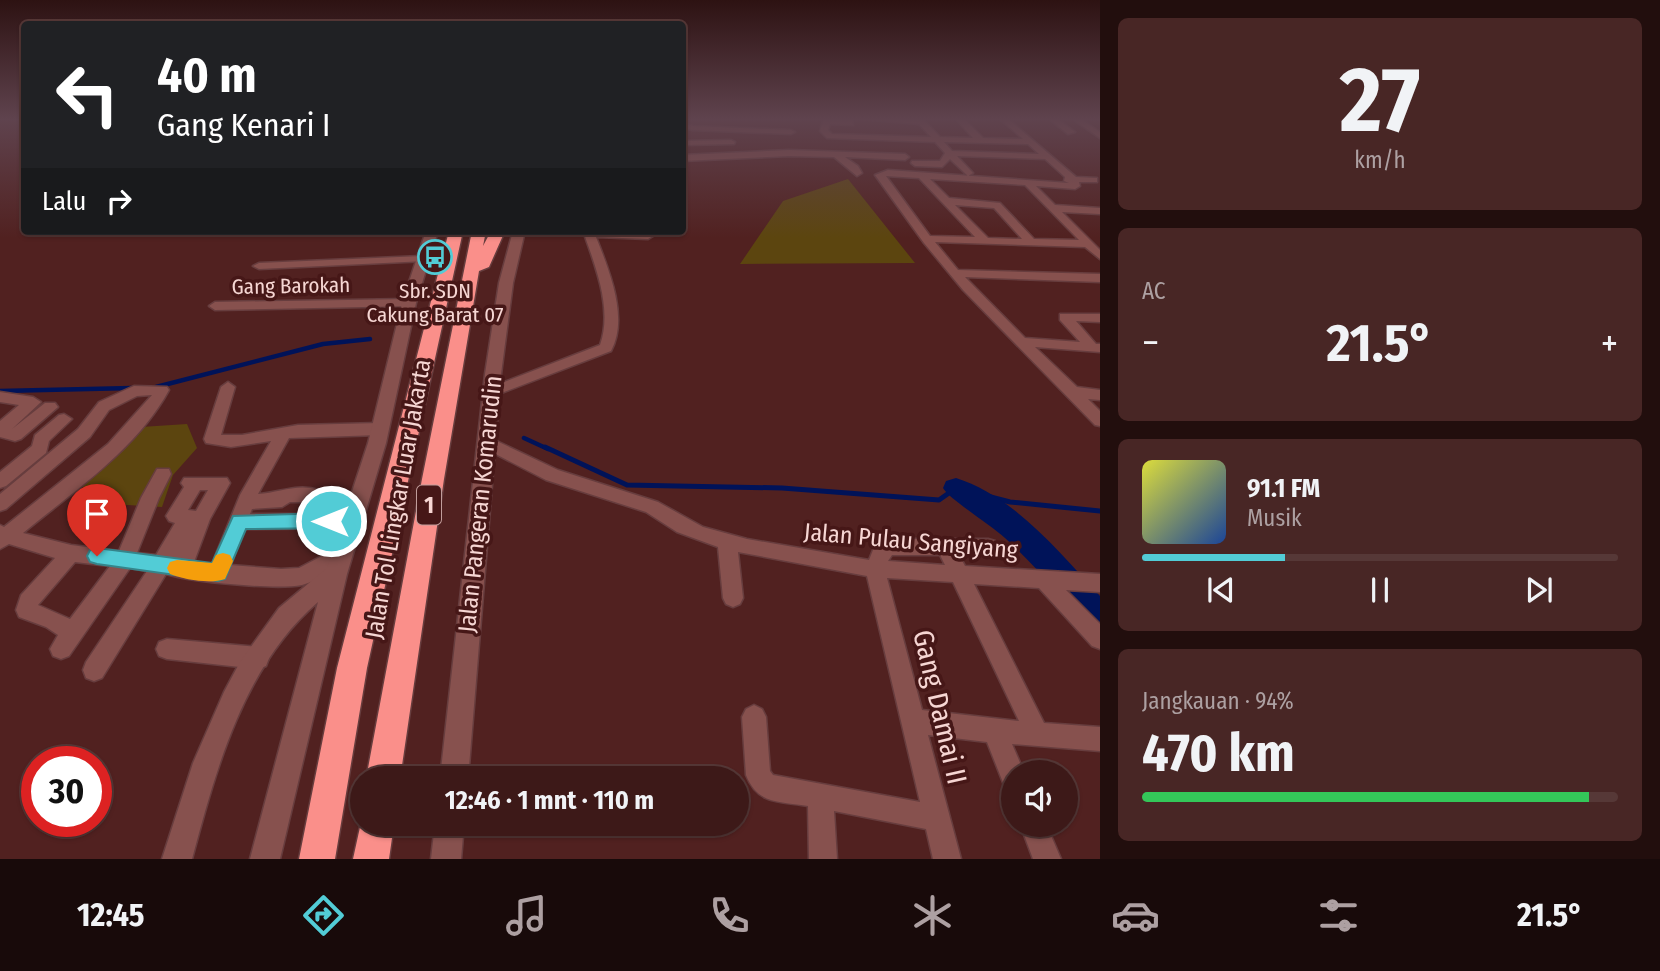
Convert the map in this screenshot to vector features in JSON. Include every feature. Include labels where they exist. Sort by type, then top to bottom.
[{"type":"highway","name":"Jalan Tol Lingkar Luar Jakarta","points":[[317,859],[352,668],[449,235]]},
{"type":"highway","name":"Jalan Tol Lingkar Luar Jakarta","points":[[385,766],[433,479],[478,235]]},
{"type":"highway","points":[[466,311],[481,266],[496,235]]},
{"type":"highway","points":[[371,859],[375,836]]},
{"type":"street","points":[[841,158],[855,168],[857,173]]},
{"type":"street","points":[[915,163],[945,163],[947,158]]},
{"type":"street","points":[[955,158],[968,173]]},
{"type":"street","points":[[1048,158],[1073,179],[1075,186],[888,173],[881,174],[881,177],[955,273],[1075,392],[1100,421]]},
{"type":"street","points":[[984,240],[919,170],[1094,180]]},
{"type":"street","points":[[1028,183],[1100,256]]},
{"type":"street","points":[[947,201],[997,205],[1030,241]]},
{"type":"street","points":[[1053,208],[1100,211]]},
{"type":"street","points":[[265,859],[340,564],[380,429],[422,258],[447,235]]},
{"type":"street","name":"Jalan Pangeran Komarudin","points":[[455,766],[491,393],[506,282],[518,235]]},
{"type":"street","points":[[491,393],[606,348],[610,330],[608,295],[589,235]]},
{"type":"street","points":[[633,235],[648,236]]},
{"type":"street","points":[[928,239],[1088,244]]},
{"type":"street","points":[[259,266],[422,258]]},
{"type":"street","points":[[955,273],[1100,278]]},
{"type":"street","name":"Gang Barokah","points":[[215,306],[409,303]]},
{"type":"street","points":[[1096,347],[1065,317],[1100,318]]},
{"type":"street","points":[[1023,342],[1096,347]]},
{"type":"street","points":[[228,387],[212,439],[233,441],[284,433],[380,429]]},
{"type":"street","points":[[0,504],[84,433],[104,406],[134,391],[162,390],[153,406],[109,453],[2,536]]},
{"type":"street","points":[[1075,392],[1100,395]]},
{"type":"street","points":[[0,397],[33,402],[0,430]]},
{"type":"street","points":[[0,430],[15,435],[50,407]]},
{"type":"street","points":[[0,481],[40,449],[41,439],[64,419]]},
{"type":"street","points":[[218,572],[248,499],[284,433]]},
{"type":"street","name":"Jalan Pulau Sangiyang","points":[[488,441],[552,475],[638,501],[666,514],[682,527],[727,541],[793,556],[875,569],[1097,583]]},
{"type":"street","points":[[71,554],[29,602],[26,610],[53,620],[66,640],[125,560],[150,498],[163,474]]},
{"type":"street","points":[[94,670],[172,567],[195,518],[221,483],[193,483],[175,516],[195,518]]},
{"type":"street","points":[[248,499],[282,500],[284,495],[313,495],[309,521]]},
{"type":"street","points":[[240,522],[352,521]]},
{"type":"street","points":[[2,536],[71,554],[293,579],[340,564]]},
{"type":"street","points":[[727,541],[733,598]]},
{"type":"street","points":[[875,569],[883,551],[888,547],[988,547]]},
{"type":"street","points":[[946,547],[1037,734]]},
{"type":"street","points":[[177,859],[209,751],[236,694],[289,613],[340,564]]},
{"type":"street","name":"Gang Damai II","points":[[875,569],[947,859]]},
{"type":"street","points":[[1047,579],[1100,639]]},
{"type":"street","points":[[167,649],[258,659]]},
{"type":"street","points":[[754,717],[760,780],[766,786],[936,818]]},
{"type":"street","points":[[913,721],[994,731],[1100,738]]},
{"type":"street","points":[[994,731],[1006,760]]},
{"type":"street","points":[[820,798],[823,859]]},
{"type":"street","points":[[446,859],[449,836]]},
{"type":"street","points":[[1038,837],[1047,859]]},
{"type":"shaded area","points":[[848,179],[915,263],[740,264],[783,201]]},
{"type":"shaded area","points":[[187,424],[197,448],[173,475],[162,507],[110,504],[76,483],[141,427]]},
{"type":"waterway","points":[[156,387],[323,344],[370,339]]},
{"type":"waterway","points":[[0,391],[133,388]]},
{"type":"waterway","points":[[524,438],[548,449]]},
{"type":"waterway","points":[[545,447],[627,485],[782,488],[939,500],[956,488],[1010,502],[1100,511]]},
{"type":"waterway","points":[[956,488],[976,499],[1015,529],[1051,564],[1100,619]]},
{"type":"slow traffic","points":[[177,568],[218,572],[223,561]]},
{"type":"place","name":"Sbr. SDN Cakung Barat 07","points":[[435,257]]},
{"type":"route","points":[[97,556],[162,564],[182,570],[218,572],[240,522],[331,521]]}]
